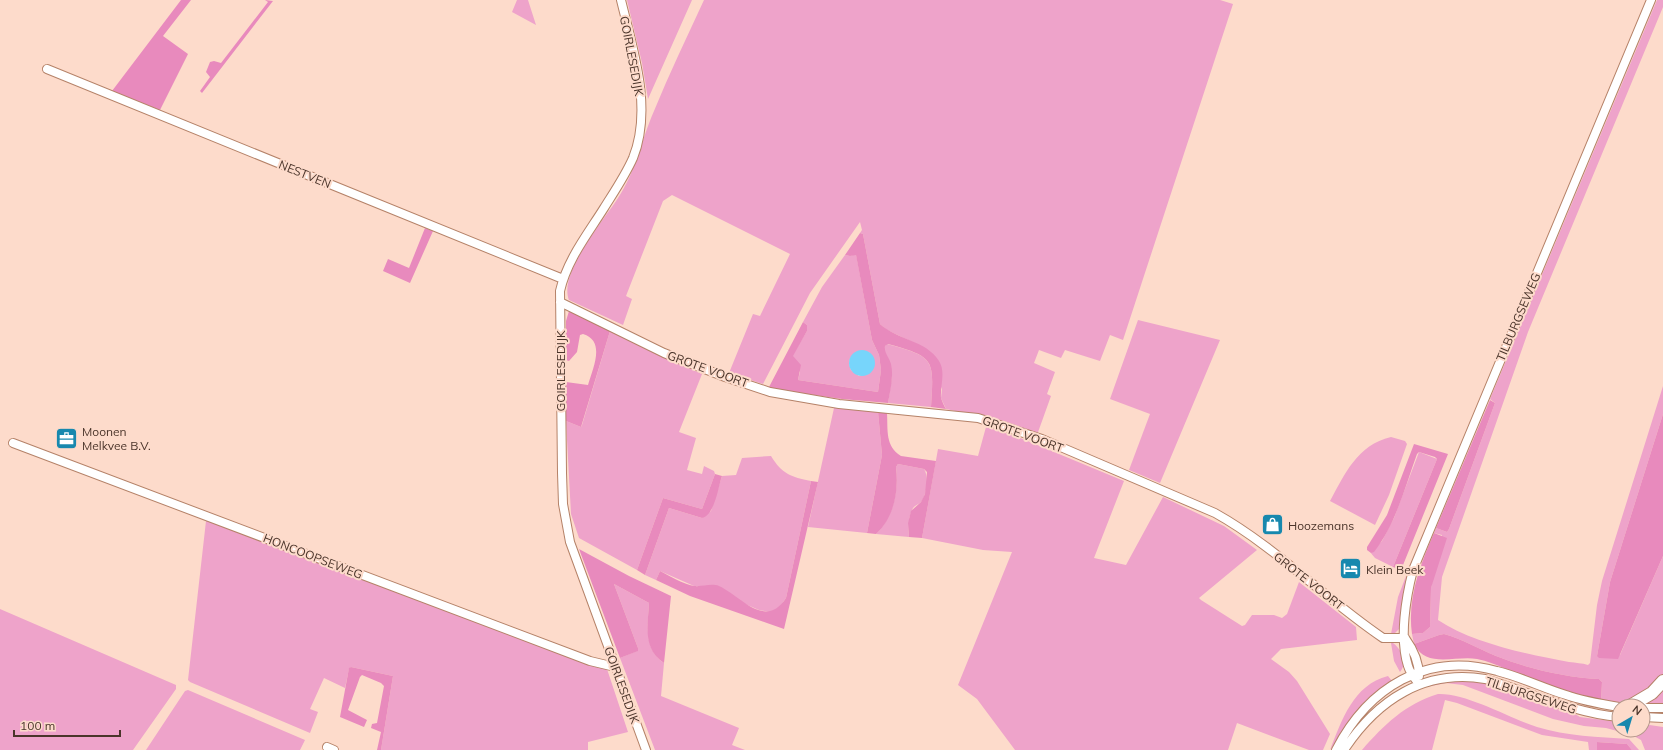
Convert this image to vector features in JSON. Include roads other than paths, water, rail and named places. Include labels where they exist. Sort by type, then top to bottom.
[{"type":"highway","points":[[1644,698],[1652,693],[1663,681]]},
{"type":"street","name":"GOIRLESEDIJK","points":[[621,0],[637,66],[643,116],[633,158],[622,180],[576,251],[563,278],[560,302],[559,388],[563,504],[570,542],[646,750]]},
{"type":"street","name":"TILBURGSEWEG","points":[[1404,638],[1408,590],[1413,570],[1651,0]]},
{"type":"street","name":"NESTVEN","points":[[47,69],[563,278]]},
{"type":"street","name":"GROTE VOORT","points":[[560,302],[664,353],[725,377],[770,392],[839,404],[978,418],[1042,439],[1215,512],[1260,542],[1383,638],[1404,638]]},
{"type":"street","name":"HONCOOPSEWEG","points":[[12,443],[590,661],[615,667]]},
{"type":"street","points":[[1404,638],[1413,649],[1415,673],[1419,684]]},
{"type":"street","name":"TILBURGSEWEG","points":[[1336,750],[1353,721],[1366,706],[1382,692],[1415,673],[1443,666],[1473,665],[1498,671],[1580,700],[1611,706]]},
{"type":"street","name":"TILBURGSEWEG","points":[[1344,750],[1373,713],[1388,701],[1419,684],[1446,678],[1473,677],[1485,679],[1578,710],[1611,716]]},
{"type":"street","points":[[1651,708],[1663,708]]},
{"type":"street","points":[[1651,717],[1663,718]]},
{"type":"street","points":[[1651,722],[1663,723]]},
{"type":"water","points":[[862,350],[871,354],[875,363],[871,372],[862,376],[853,372],[849,363],[853,354]]},
{"type":"place","name":"Moonen Melkvee B.V.","points":[[67,438]]},
{"type":"place","name":"Hoozemans","points":[[1272,525]]},
{"type":"place","name":"Klein Beek","points":[[1351,569]]}]
